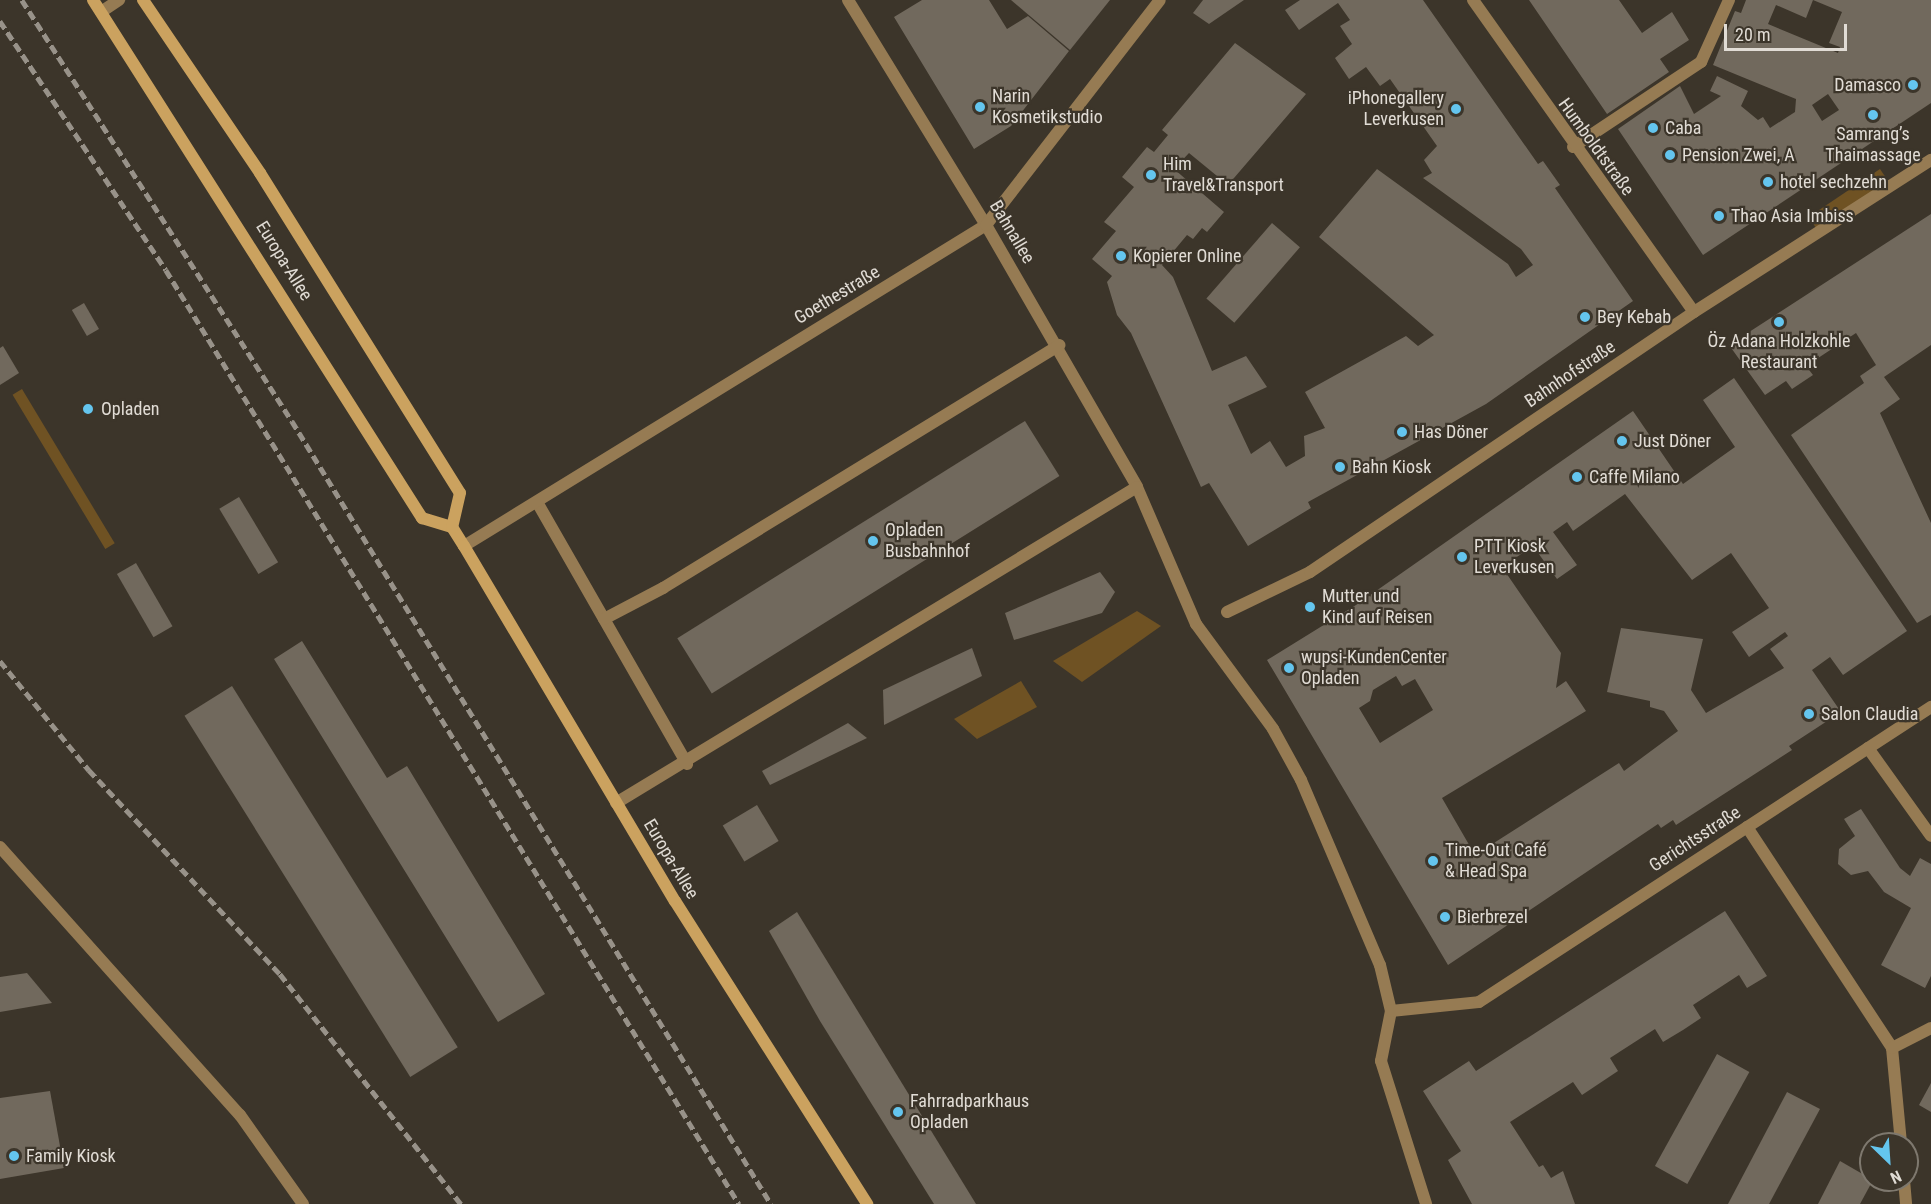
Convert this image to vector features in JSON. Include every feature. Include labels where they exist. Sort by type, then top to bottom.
[{"type":"main road","name":"Europa-Allee","points":[[93,0],[422,518],[452,527],[616,803],[867,1204]]},
{"type":"main road","name":"Europa-Allee","points":[[143,0],[260,173],[460,493],[452,527]]},
{"type":"street","points":[[101,12],[119,0]]},
{"type":"street","name":"Bahnallee","points":[[848,0],[1059,345],[1137,487],[1196,624],[1273,729],[1301,780],[1380,965],[1391,1011]]},
{"type":"street","name":"Goethestraße","points":[[464,546],[986,225],[1160,0]]},
{"type":"street","name":"Humboldtstraße","points":[[1473,0],[1573,147],[1694,312]]},
{"type":"street","points":[[1573,147],[1701,62],[1729,0]]},
{"type":"street","name":"Bahnhofstraße","points":[[1227,612],[1310,572],[1694,312],[1931,160]]},
{"type":"street","points":[[604,618],[663,588],[1059,345]]},
{"type":"street","points":[[616,803],[687,764],[1137,487]]},
{"type":"street","points":[[537,502],[687,764]]},
{"type":"street","name":"Gerichtsstraße","points":[[1391,1011],[1479,1002],[1931,706]]},
{"type":"street","points":[[1868,748],[1931,836]]},
{"type":"street","points":[[1747,827],[1892,1048],[1900,1132]]},
{"type":"street","points":[[0,847],[240,1115],[303,1204]]},
{"type":"street","points":[[1391,1011],[1381,1061],[1426,1204]]},
{"type":"street","points":[[1892,1048],[1931,1028]]},
{"type":"shaded area","points":[[1880,169],[1892,187],[1821,235],[1809,217]]},
{"type":"shaded area","points":[[22,389],[115,543],[105,549],[13,395]]},
{"type":"shaded area","points":[[1137,611],[1161,626],[1082,682],[1053,661]]},
{"type":"shaded area","points":[[1021,681],[1037,707],[977,739],[954,719]]},
{"type":"building","points":[[922,0],[989,0],[1007,29],[1028,16],[1069,51],[1011,126],[974,149],[894,17]]},
{"type":"building","points":[[1011,0],[1110,0],[1070,50]]},
{"type":"building","points":[[1203,0],[1244,0],[1209,24],[1193,13]]},
{"type":"building","points":[[1300,0],[1423,0],[1538,164],[1543,161],[1560,185],[1555,188],[1633,301],[1486,404],[1308,502],[1311,508],[1248,546],[1209,483],[1201,487],[1131,333],[1117,315],[1107,282],[1112,276],[1092,259],[1116,231],[1104,222],[1134,187],[1122,177],[1147,147],[1154,152],[1168,135],[1162,130],[1235,43],[1306,94],[1228,185],[1189,153],[1174,169],[1224,212],[1207,232],[1202,228],[1193,239],[1187,235],[1162,265],[1173,277],[1212,371],[1246,356],[1267,387],[1228,405],[1251,454],[1270,441],[1286,467],[1305,456],[1304,436],[1325,428],[1305,392],[1406,336],[1418,346],[1434,335],[1319,237],[1377,169],[1508,264],[1516,277],[1533,265],[1521,249],[1423,178],[1432,173],[1424,160],[1437,146],[1390,79],[1380,86],[1366,67],[1349,79],[1335,58],[1352,44],[1340,26],[1350,20],[1338,3],[1299,30],[1285,10]]},
{"type":"building","points":[[1529,0],[1619,0],[1642,33],[1672,12],[1689,40],[1660,59],[1669,72],[1607,114]]},
{"type":"building","points":[[1746,0],[1813,0],[1931,0],[1931,103],[1703,255],[1618,129],[1680,86],[1694,114],[1721,96],[1710,91],[1717,76],[1748,91],[1741,106],[1758,120],[1763,117],[1770,128],[1795,112],[1796,99],[1713,65],[1735,11],[1741,13]],"holes":[[[1813,0],[1842,12],[1829,43],[1840,47],[1838,53],[1768,24],[1776,5],[1806,18]],[[1828,94],[1839,110],[1822,121],[1812,105]]]},
{"type":"building","points":[[1931,214],[1931,345],[1884,377],[1900,399],[1880,413],[1931,523],[1931,615],[1917,623],[1791,435],[1864,383],[1860,376],[1876,365],[1856,333],[1806,366],[1813,375],[1792,389],[1786,381],[1765,395],[1729,345]]},
{"type":"building","points":[[1272,223],[1300,247],[1234,323],[1206,298]]},
{"type":"building","points":[[84,303],[99,329],[87,336],[72,310]]},
{"type":"building","points":[[3,346],[19,373],[0,385],[0,348]]},
{"type":"building","points":[[1734,378],[1907,631],[1843,675],[1830,657],[1812,670],[1841,712],[1789,746],[1792,750],[1676,825],[1673,820],[1661,828],[1658,824],[1448,965],[1267,660],[1356,605],[1633,411],[1683,484],[1735,447],[1703,400]],"holes":[[[1625,494],[1692,580],[1731,553],[1769,608],[1732,632],[1749,657],[1785,632],[1788,636],[1770,649],[1784,668],[1706,713],[1691,690],[1703,639],[1621,628],[1607,692],[1650,701],[1650,707],[1664,711],[1678,731],[1624,771],[1619,763],[1475,855],[1442,798],[1586,711],[1566,681],[1556,688],[1561,653],[1502,567],[1533,546],[1557,579],[1577,565],[1553,532],[1567,522],[1573,531]],[[1396,676],[1402,686],[1415,679],[1433,710],[1380,743],[1359,708],[1370,701],[1373,690]]]},
{"type":"building","points":[[1025,421],[1059,476],[712,693],[677,638]]},
{"type":"building","points":[[239,497],[278,562],[258,574],[219,509]]},
{"type":"building","points":[[136,563],[172,626],[153,637],[117,574]]},
{"type":"building","points":[[1100,572],[1115,592],[1102,613],[1014,640],[1005,613]]},
{"type":"building","points":[[302,641],[387,778],[407,766],[545,994],[498,1022],[274,659]]},
{"type":"building","points":[[972,648],[982,676],[884,725],[883,690]]},
{"type":"building","points":[[232,686],[458,1047],[410,1077],[185,716]]},
{"type":"building","points":[[848,723],[867,738],[770,785],[762,771]]},
{"type":"building","points":[[757,805],[779,841],[744,862],[723,826]]},
{"type":"building","points":[[1861,809],[1900,868],[1910,876],[1920,858],[1931,864],[1931,976],[1925,988],[1881,965],[1911,908],[1884,892],[1868,871],[1851,875],[1838,864],[1839,849],[1855,836],[1844,819]]},
{"type":"building","points":[[1725,911],[1767,976],[1747,988],[1739,975],[1693,1005],[1701,1018],[1683,1030],[1663,1042],[1655,1029],[1610,1058],[1618,1071],[1582,1095],[1573,1082],[1510,1122],[1539,1167],[1543,1165],[1551,1178],[1563,1171],[1575,1204],[1472,1204],[1448,1160],[1461,1151],[1423,1091],[1469,1061],[1476,1071]]},
{"type":"building","name":"Fahrradparkhaus Opladen","points":[[797,912],[976,1204],[934,1204],[820,1021],[769,931]]},
{"type":"building","points":[[27,973],[52,1003],[0,1012],[0,977]]},
{"type":"building","points":[[1717,1054],[1749,1072],[1687,1184],[1655,1166]]},
{"type":"building","points":[[1931,1083],[1931,1112],[1919,1105]]},
{"type":"building","points":[[50,1091],[64,1168],[0,1179],[0,1098]]},
{"type":"building","points":[[1787,1092],[1820,1109],[1769,1204],[1728,1204]]},
{"type":"building","points":[[1840,1161],[1859,1172],[1859,1192],[1866,1192],[1860,1204],[1818,1204]]},
{"type":"railway","points":[[22,0],[292,421],[771,1204]]},
{"type":"railway","points":[[0,21],[166,270],[739,1204]]},
{"type":"railway","points":[[0,661],[89,770],[280,974],[461,1204]]},
{"type":"place","name":"Damasco","points":[[1913,85]]},
{"type":"place","name":"Narin Kosmetikstudio","points":[[980,107]]},
{"type":"place","name":"iPhonegallery Leverkusen","points":[[1456,109]]},
{"type":"place","name":"Samrang’s Thaimassage","points":[[1873,115]]},
{"type":"place","name":"Caba","points":[[1653,128]]},
{"type":"place","name":"Pension Zwei, A","points":[[1670,155]]},
{"type":"place","name":"Him Travel&Transport","points":[[1151,175]]},
{"type":"place","name":"hotel sechzehn","points":[[1768,182]]},
{"type":"place","name":"Thao Asia Imbiss","points":[[1719,216]]},
{"type":"place","name":"Kopierer Online","points":[[1121,256]]},
{"type":"place","name":"Bey Kebab","points":[[1585,317]]},
{"type":"place","name":"Öz Adana Holzkohle Restaurant","points":[[1779,322]]},
{"type":"place","name":"Opladen","points":[[88,409]]},
{"type":"place","name":"Has Döner","points":[[1402,432]]},
{"type":"place","name":"Just Döner","points":[[1622,441]]},
{"type":"place","name":"Bahn Kiosk","points":[[1340,467]]},
{"type":"place","name":"Caffe Milano","points":[[1577,477]]},
{"type":"place","name":"Opladen Busbahnhof","points":[[873,541]]},
{"type":"place","name":"PTT Kiosk Leverkusen","points":[[1462,557]]},
{"type":"place","name":"Mutter und Kind auf Reisen","points":[[1310,607]]},
{"type":"place","name":"wupsi-KundenCenter Opladen","points":[[1289,668]]},
{"type":"place","name":"Salon Claudia","points":[[1809,714]]},
{"type":"place","name":"Time-Out Café & Head Spa","points":[[1433,861]]},
{"type":"place","name":"Bierbrezel","points":[[1445,917]]},
{"type":"place","name":"Fahrradparkhaus Opladen","points":[[898,1112]]},
{"type":"place","name":"Family Kiosk","points":[[14,1156]]}]
